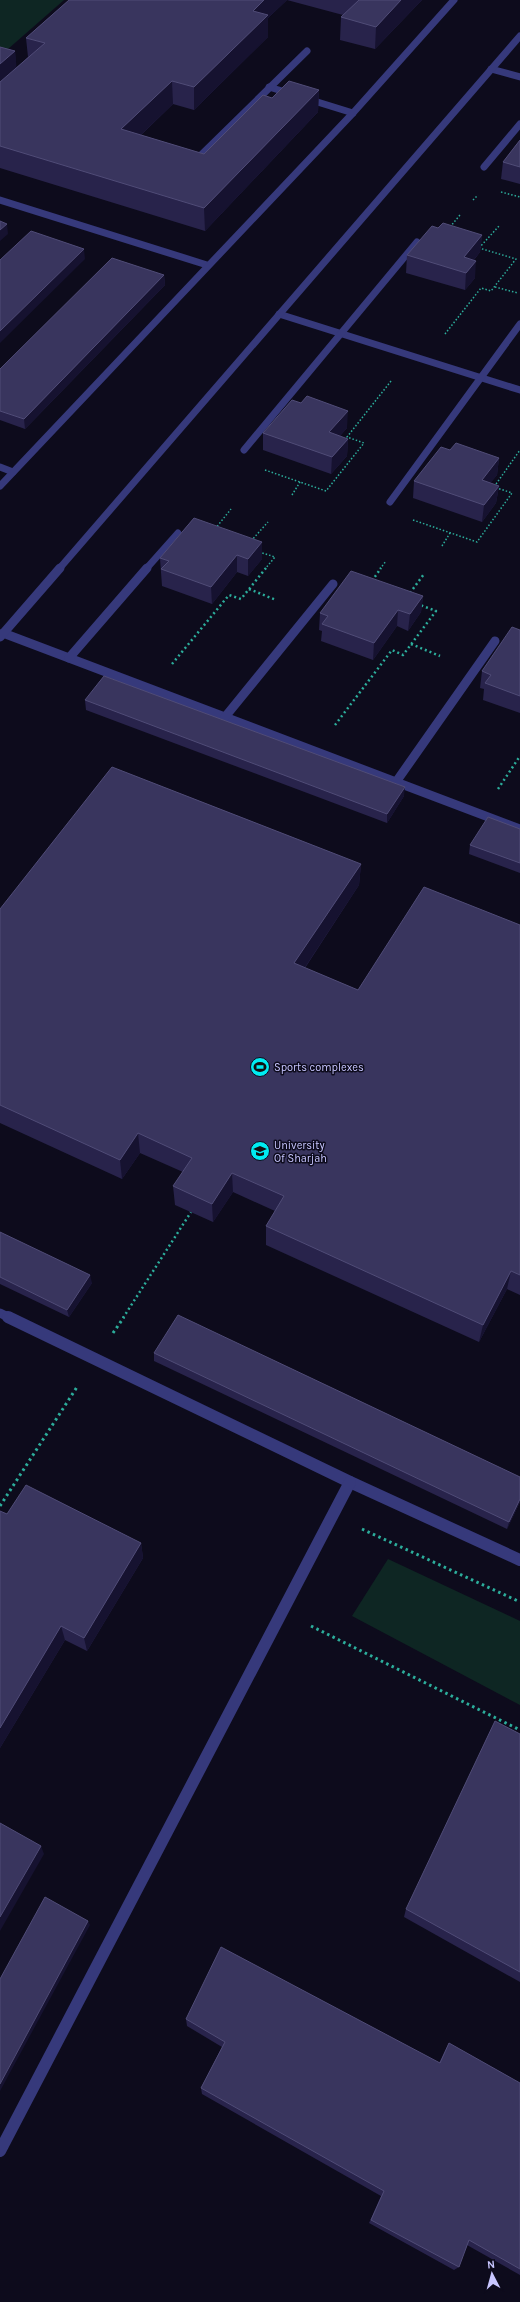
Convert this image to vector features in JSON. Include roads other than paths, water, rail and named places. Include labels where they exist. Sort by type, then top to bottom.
[{"type":"street","points":[[0,486],[353,113],[454,0]]},
{"type":"street","points":[[520,36],[2,635],[69,658],[520,828]]},
{"type":"street","points":[[201,155],[306,51]]},
{"type":"street","points":[[492,69],[520,77]]},
{"type":"street","points":[[269,87],[353,113]]},
{"type":"street","points":[[484,167],[520,124]]},
{"type":"street","points":[[0,200],[208,265]]},
{"type":"street","points":[[244,450],[418,242]]},
{"type":"street","points":[[279,314],[520,390]]},
{"type":"street","points":[[390,502],[520,324]]},
{"type":"street","points":[[0,467],[14,472]]},
{"type":"street","points":[[69,658],[178,533]]},
{"type":"street","points":[[226,717],[332,584]]},
{"type":"street","points":[[396,782],[495,641]]},
{"type":"street","points":[[0,1313],[350,1482],[520,1560]]},
{"type":"street","points":[[0,2151],[350,1482]]},
{"type":"place","name":"Sports complexes","points":[[260,1067]]},
{"type":"place","name":"University Of Sharjah","points":[[260,1151]]}]
